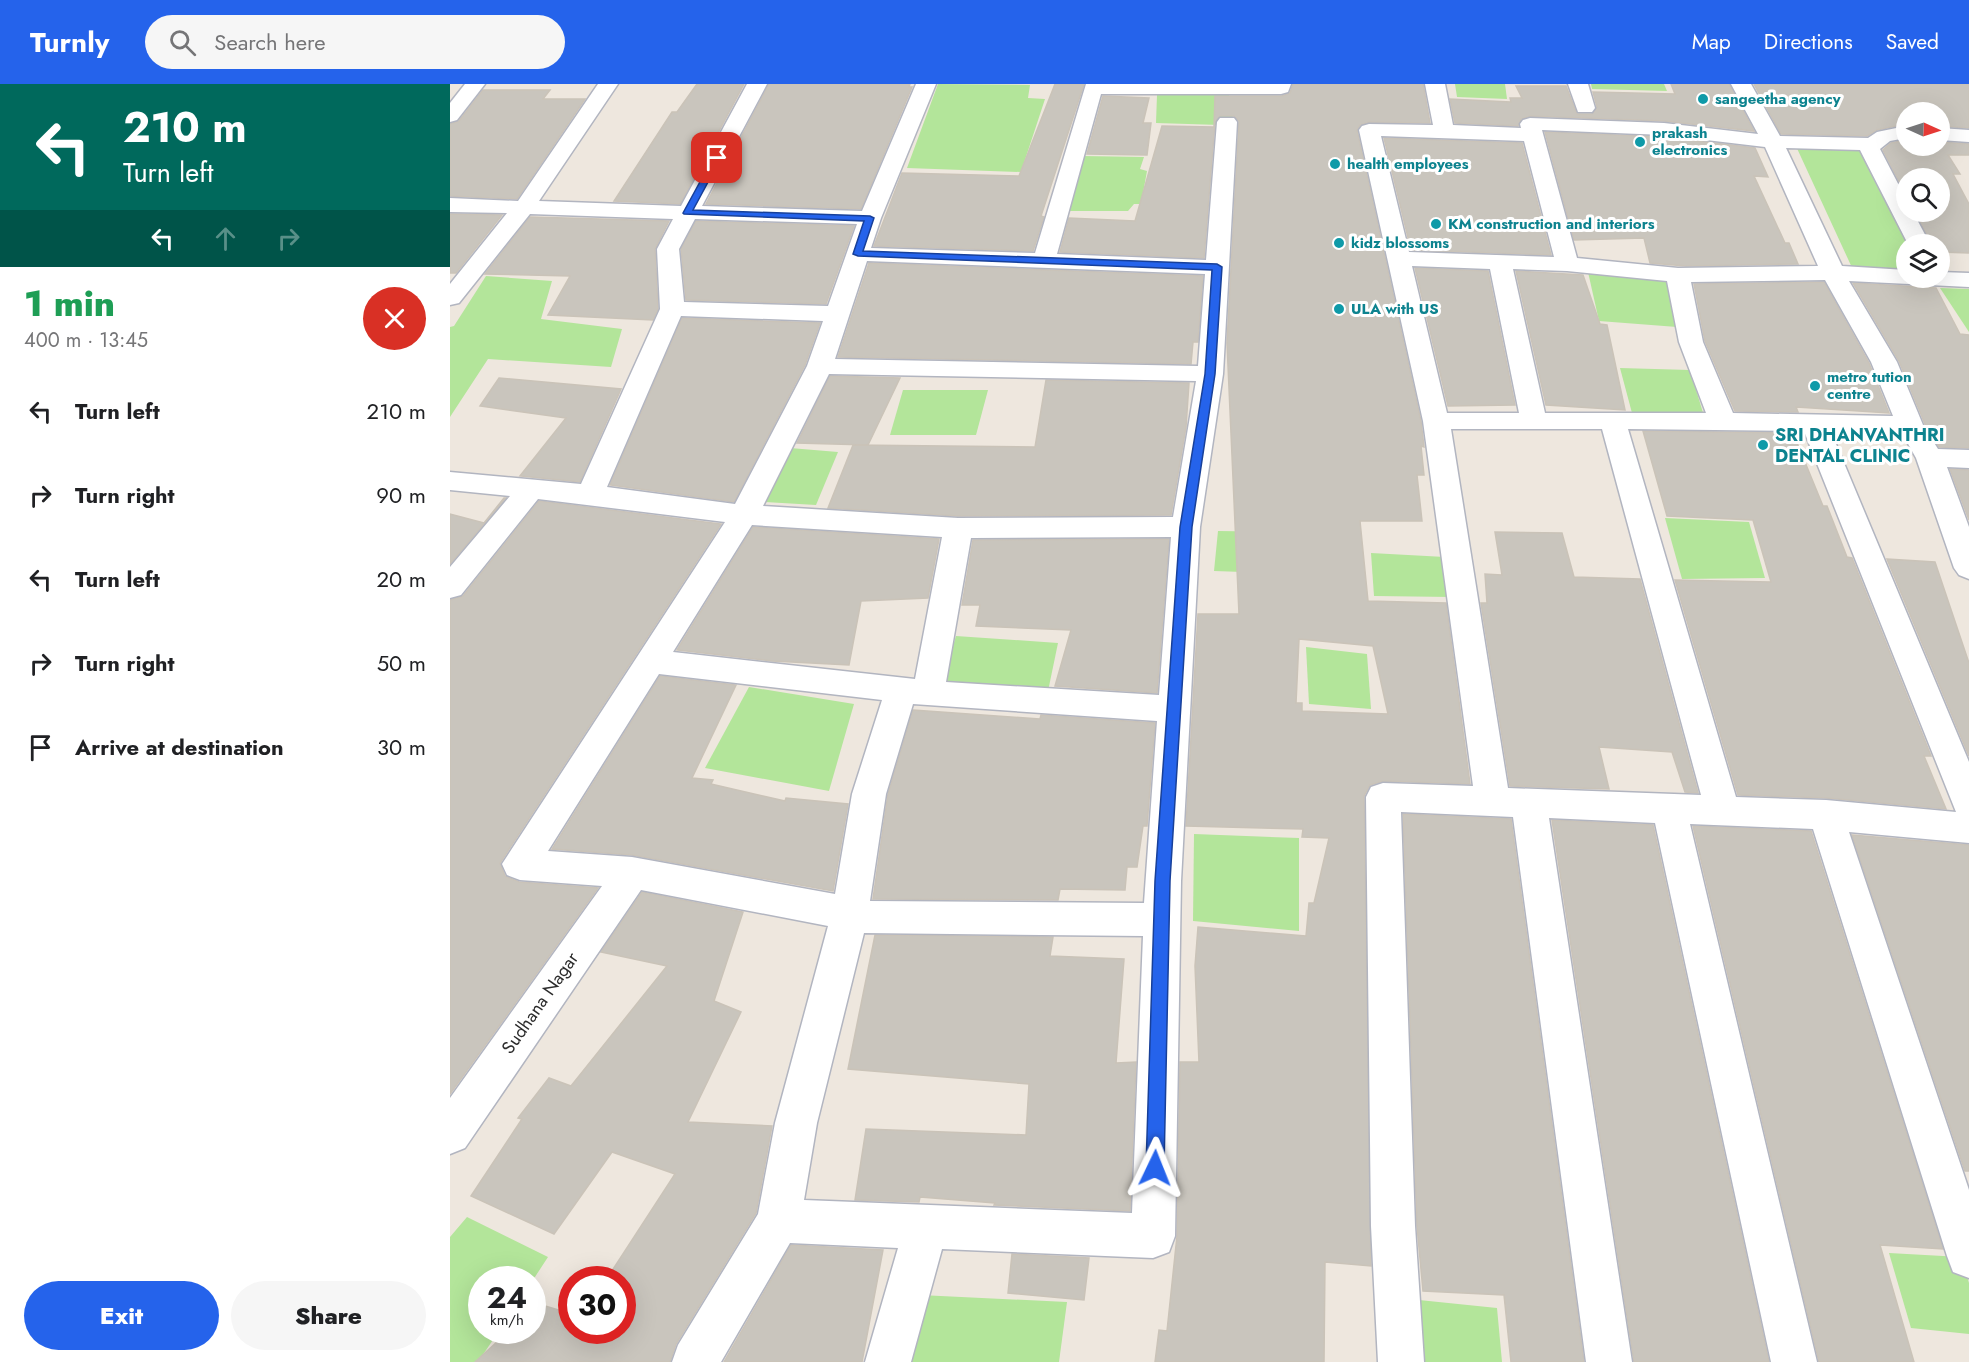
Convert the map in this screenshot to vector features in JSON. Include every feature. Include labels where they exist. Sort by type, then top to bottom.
[{"type":"street","points":[[450,116],[475,84]]},
{"type":"street","points":[[451,298],[524,207],[608,84]]},
{"type":"street","points":[[590,494],[672,309],[668,249],[757,84]]},
{"type":"street","points":[[926,84],[870,218],[820,366],[744,515],[520,864],[632,873],[874,918],[1162,920]]},
{"type":"street","points":[[1044,261],[1093,88],[1141,86],[1281,88],[1281,84]]},
{"type":"street","points":[[1435,84],[1444,131]]},
{"type":"street","points":[[1578,84],[1585,108]]},
{"type":"street","points":[[1741,84],[1792,179],[1833,273],[1884,362],[1910,425],[1930,458],[1969,568]]},
{"type":"street","points":[[779,1221],[1153,1236],[1162,920],[1186,527],[1210,374],[1227,122]]},
{"type":"street","points":[[1567,264],[1530,124],[1664,129],[1771,142],[1873,144],[1884,136],[1896,134]]},
{"type":"street","points":[[1534,135],[1369,129],[1436,421],[1511,802],[1609,1362]]},
{"type":"street","points":[[1950,135],[1969,136]]},
{"type":"street","points":[[1867,144],[1915,234]]},
{"type":"street","points":[[450,205],[870,218]]},
{"type":"street","points":[[858,254],[1217,267]]},
{"type":"street","points":[[1399,259],[1567,264],[1678,275],[1833,273],[1896,276]]},
{"type":"street","points":[[1500,262],[1534,421]]},
{"type":"street","points":[[1678,275],[1691,342],[1723,421]]},
{"type":"street","points":[[1950,279],[1969,280]]},
{"type":"street","points":[[672,309],[837,314]]},
{"type":"street","points":[[820,366],[1210,374]]},
{"type":"street","points":[[1436,421],[1723,421],[1910,425]]},
{"type":"street","points":[[1613,422],[1723,811]]},
{"type":"street","points":[[1814,423],[1969,804]]},
{"type":"street","points":[[1930,458],[1969,459]]},
{"type":"street","points":[[450,481],[590,494],[744,515],[958,528],[1186,527]]},
{"type":"street","points":[[450,587],[531,489]]},
{"type":"street","points":[[694,1362],[779,1221],[796,1123],[850,915],[869,794],[892,714],[915,691],[958,528]]},
{"type":"street","points":[[649,661],[915,691],[1174,709]]},
{"type":"street","points":[[1401,1362],[1393,1226],[1383,797],[1826,814],[1969,828]]},
{"type":"street","points":[[1669,808],[1794,1362]]},
{"type":"street","points":[[1826,814],[1969,1256]]},
{"type":"street","name":"Sudhana Nagar","points":[[450,1133],[632,873]]},
{"type":"street","points":[[888,1362],[926,1226]]},
{"type":"green space","points":[[938,84],[1030,85],[1028,98],[1045,99],[1021,172],[907,168]]},
{"type":"green space","points":[[1455,84],[1505,84],[1507,99],[1457,97]]},
{"type":"green space","points":[[1591,84],[1664,84],[1667,91],[1592,89]]},
{"type":"green space","points":[[1157,95],[1229,95],[1233,119],[1220,125],[1156,123]]},
{"type":"green space","points":[[1795,144],[1863,147],[1896,210],[1896,222],[1902,222],[1909,234],[1896,234],[1896,274],[1854,272]]},
{"type":"green space","points":[[1082,156],[1144,157],[1140,169],[1147,171],[1141,204],[1134,204],[1128,211],[1068,211]]},
{"type":"green space","points":[[1588,272],[1670,281],[1677,327],[1599,321]]},
{"type":"green space","points":[[486,276],[552,281],[541,319],[622,329],[611,367],[488,359],[450,417],[450,327],[454,326]]},
{"type":"green space","points":[[1940,288],[1969,289],[1969,332]]},
{"type":"green space","points":[[1620,368],[1690,370],[1704,416],[1632,413]]},
{"type":"green space","points":[[903,390],[988,390],[976,435],[890,435]]},
{"type":"green space","points":[[790,448],[838,452],[816,505],[765,502]]},
{"type":"green space","points":[[1665,518],[1749,522],[1765,578],[1682,579]]},
{"type":"green space","points":[[1218,531],[1300,532],[1297,574],[1214,571]]},
{"type":"green space","points":[[1371,553],[1445,557],[1452,597],[1374,596]]},
{"type":"green space","points":[[956,636],[1058,643],[1047,696],[941,685]]},
{"type":"green space","points":[[1306,647],[1367,654],[1371,709],[1309,704]]},
{"type":"green space","points":[[749,687],[854,704],[829,791],[705,768]]},
{"type":"green space","points":[[1194,834],[1299,838],[1299,931],[1193,921]]},
{"type":"green space","points":[[467,1217],[548,1257],[542,1266],[468,1266],[468,1344],[490,1344],[478,1362],[450,1362],[450,1237]]},
{"type":"green space","points":[[1889,1253],[1961,1257],[1969,1283],[1969,1334],[1911,1328]]},
{"type":"green space","points":[[920,1295],[1067,1302],[1059,1362],[899,1362]]},
{"type":"green space","points":[[1419,1300],[1497,1308],[1502,1362],[1422,1362]]},
{"type":"building","points":[[697,84],[744,84],[680,204],[614,201],[672,112],[677,112]]},
{"type":"building","points":[[769,84],[910,84],[909,87],[912,87],[861,209],[706,204]]},
{"type":"building","points":[[1055,84],[1084,84],[1041,216],[1044,217],[1033,251],[874,246],[902,173],[1019,176]]},
{"type":"building","points":[[1293,84],[1423,84],[1430,123],[1369,122],[1360,125],[1357,130],[1421,421],[1424,475],[1417,475],[1422,521],[1360,521],[1368,601],[1446,603],[1470,784],[1383,781],[1370,785],[1364,796],[1371,1266],[1325,1262],[1324,1362],[1155,1362],[1159,1330],[1167,1331],[1177,1236],[1180,1062],[1199,1062],[1195,966],[1198,927],[1306,936],[1309,903],[1314,903],[1329,838],[1302,837],[1303,829],[1186,826],[1198,614],[1239,614],[1227,343],[1239,121],[1234,116],[1220,116],[1215,122],[1204,258],[1060,252],[1069,218],[1135,221],[1162,126],[1214,127],[1215,96],[1282,96],[1290,93]],"holes":[[[1299,639],[1373,646],[1388,714],[1302,711],[1302,703],[1296,703]]]},
{"type":"building","points":[[1671,84],[1729,84],[1754,131],[1664,121],[1530,116],[1521,119],[1518,126],[1455,123],[1450,99],[1511,102],[1510,98],[1522,98],[1516,86],[1566,86],[1577,114],[1592,114],[1597,107],[1593,92],[1675,94]]},
{"type":"building","points":[[1754,84],[1969,84],[1969,128],[1950,127],[1950,102],[1896,102],[1896,126],[1877,130],[1867,136],[1781,134]]},
{"type":"building","points":[[483,90],[550,90],[543,99],[585,99],[517,199],[450,196],[450,124],[459,121]]},
{"type":"building","points":[[1103,96],[1149,98],[1143,123],[1151,123],[1147,155],[1087,154]]},
{"type":"building","points":[[1545,132],[1664,137],[1755,148],[1768,177],[1754,176],[1785,243],[1789,243],[1798,264],[1686,266],[1650,263],[1644,238],[1574,240]]},
{"type":"building","points":[[1384,138],[1522,143],[1551,255],[1411,250]]},
{"type":"building","points":[[1896,142],[1896,156],[1949,156],[1960,174],[1953,174],[1969,204],[1969,253],[1950,252],[1950,234],[1927,234],[1920,222],[1950,222],[1950,168],[1896,168],[1896,175],[1883,150]]},
{"type":"building","points":[[1950,143],[1969,144],[1969,155],[1950,155]]},
{"type":"building","points":[[450,214],[502,215],[456,273],[450,273]]},
{"type":"building","points":[[530,217],[669,221],[655,249],[658,309],[653,320],[548,315],[570,276],[485,274]]},
{"type":"building","points":[[696,221],[854,226],[826,304],[686,300],[681,249]]},
{"type":"building","points":[[869,263],[1203,276],[1198,342],[1193,342],[1191,364],[838,357]]},
{"type":"building","points":[[1415,268],[1488,271],[1515,405],[1448,406]]},
{"type":"building","points":[[1516,271],[1583,275],[1600,324],[1607,325],[1625,410],[1546,405]]},
{"type":"building","points":[[1824,282],[1869,363],[1889,413],[1796,407],[1798,412],[1735,411],[1705,341],[1694,284]]},
{"type":"building","points":[[1853,283],[1896,286],[1896,288],[1936,288],[1960,334],[1969,335],[1969,448],[1939,447],[1925,424],[1899,361]]},
{"type":"building","points":[[682,318],[820,323],[805,365],[734,502],[610,485]]},
{"type":"building","points":[[830,376],[900,378],[868,445],[797,443]]},
{"type":"building","points":[[499,378],[621,389],[580,482],[520,476],[566,418],[480,406]]},
{"type":"building","points":[[1046,380],[1189,383],[1186,427],[1171,515],[958,516],[828,508],[853,445],[1035,447]]},
{"type":"building","points":[[1643,431],[1793,433],[1823,506],[1827,506],[1847,557],[1852,558],[1931,756],[1924,756],[1946,809],[1826,798],[1738,795],[1675,580],[1771,582],[1753,520],[1667,516]]},
{"type":"building","points":[[1950,469],[1969,470],[1969,520]]},
{"type":"building","points":[[506,498],[450,564],[450,514],[484,523]]},
{"type":"building","points":[[539,501],[721,524],[500,863],[505,876],[519,882],[598,888],[450,1094],[450,600],[463,596]]},
{"type":"building","points":[[753,527],[939,539],[928,598],[861,601],[849,665],[772,661],[677,650]]},
{"type":"building","points":[[1495,532],[1562,533],[1574,577],[1640,579],[1698,793],[1685,792],[1672,752],[1599,747],[1609,789],[1510,786],[1481,603],[1487,603],[1485,574],[1502,575]]},
{"type":"building","points":[[1169,539],[1157,693],[1055,686],[1071,630],[976,626],[980,605],[962,605],[973,540]]},
{"type":"building","points":[[1887,559],[1935,562],[1969,663],[1969,756]]},
{"type":"building","points":[[660,676],[736,685],[692,778],[713,780],[711,784],[785,801],[786,798],[848,804],[833,891],[632,855],[552,849]]},
{"type":"building","points":[[913,710],[1040,719],[1041,715],[1155,723],[1147,826],[1143,826],[1137,867],[1127,867],[1125,890],[1060,889],[1058,900],[873,899],[888,794]]},
{"type":"building","points":[[1403,814],[1511,819],[1584,1362],[1511,1362],[1504,1295],[1423,1291],[1417,1226]]},
{"type":"building","points":[[1552,820],[1653,825],[1769,1362],[1634,1362]]},
{"type":"building","points":[[1693,826],[1811,831],[1943,1249],[1880,1245],[1914,1362],[1819,1362]]},
{"type":"building","points":[[1852,835],[1969,845],[1969,1171],[1965,1171]]},
{"type":"building","points":[[642,892],[743,912],[714,1001],[741,1012],[688,1122],[772,1126],[756,1213],[676,1344],[670,1362],[475,1362],[495,1344],[546,1344],[546,1306],[558,1310],[558,1344],[636,1344],[636,1266],[615,1266],[675,1174],[612,1152],[554,1234],[471,1196],[522,1119],[518,1118],[549,1078],[571,1086],[667,966],[601,952]]},
{"type":"building","points":[[875,935],[1053,937],[1050,956],[1124,959],[1116,1063],[1136,1062],[1130,1211],[994,1205],[995,1203],[920,1197],[919,1202],[855,1200],[866,1129],[1026,1135],[1029,1084],[848,1069]]},
{"type":"building","points":[[791,1245],[883,1250],[862,1362],[724,1362]]},
{"type":"building","points":[[1012,1254],[1089,1258],[1084,1300],[1008,1293]]},
{"type":"place","name":"sangeetha agency","points":[[1703,99]]},
{"type":"place","name":"prakash electronics","points":[[1640,142]]},
{"type":"place","name":"health employees","points":[[1335,164]]},
{"type":"place","name":"KM construction and interiors","points":[[1436,224]]},
{"type":"place","name":"kidz blossoms","points":[[1339,243]]},
{"type":"place","name":"ULA with US","points":[[1339,309]]},
{"type":"place","name":"metro tution centre","points":[[1815,386]]},
{"type":"place","name":"SRI DHANVANTHRI DENTAL CLINIC","points":[[1763,445]]},
{"type":"route","points":[[717,158],[687,213],[870,218],[858,254],[1217,267],[1210,374],[1186,527],[1163,881],[1155,1168]]}]
